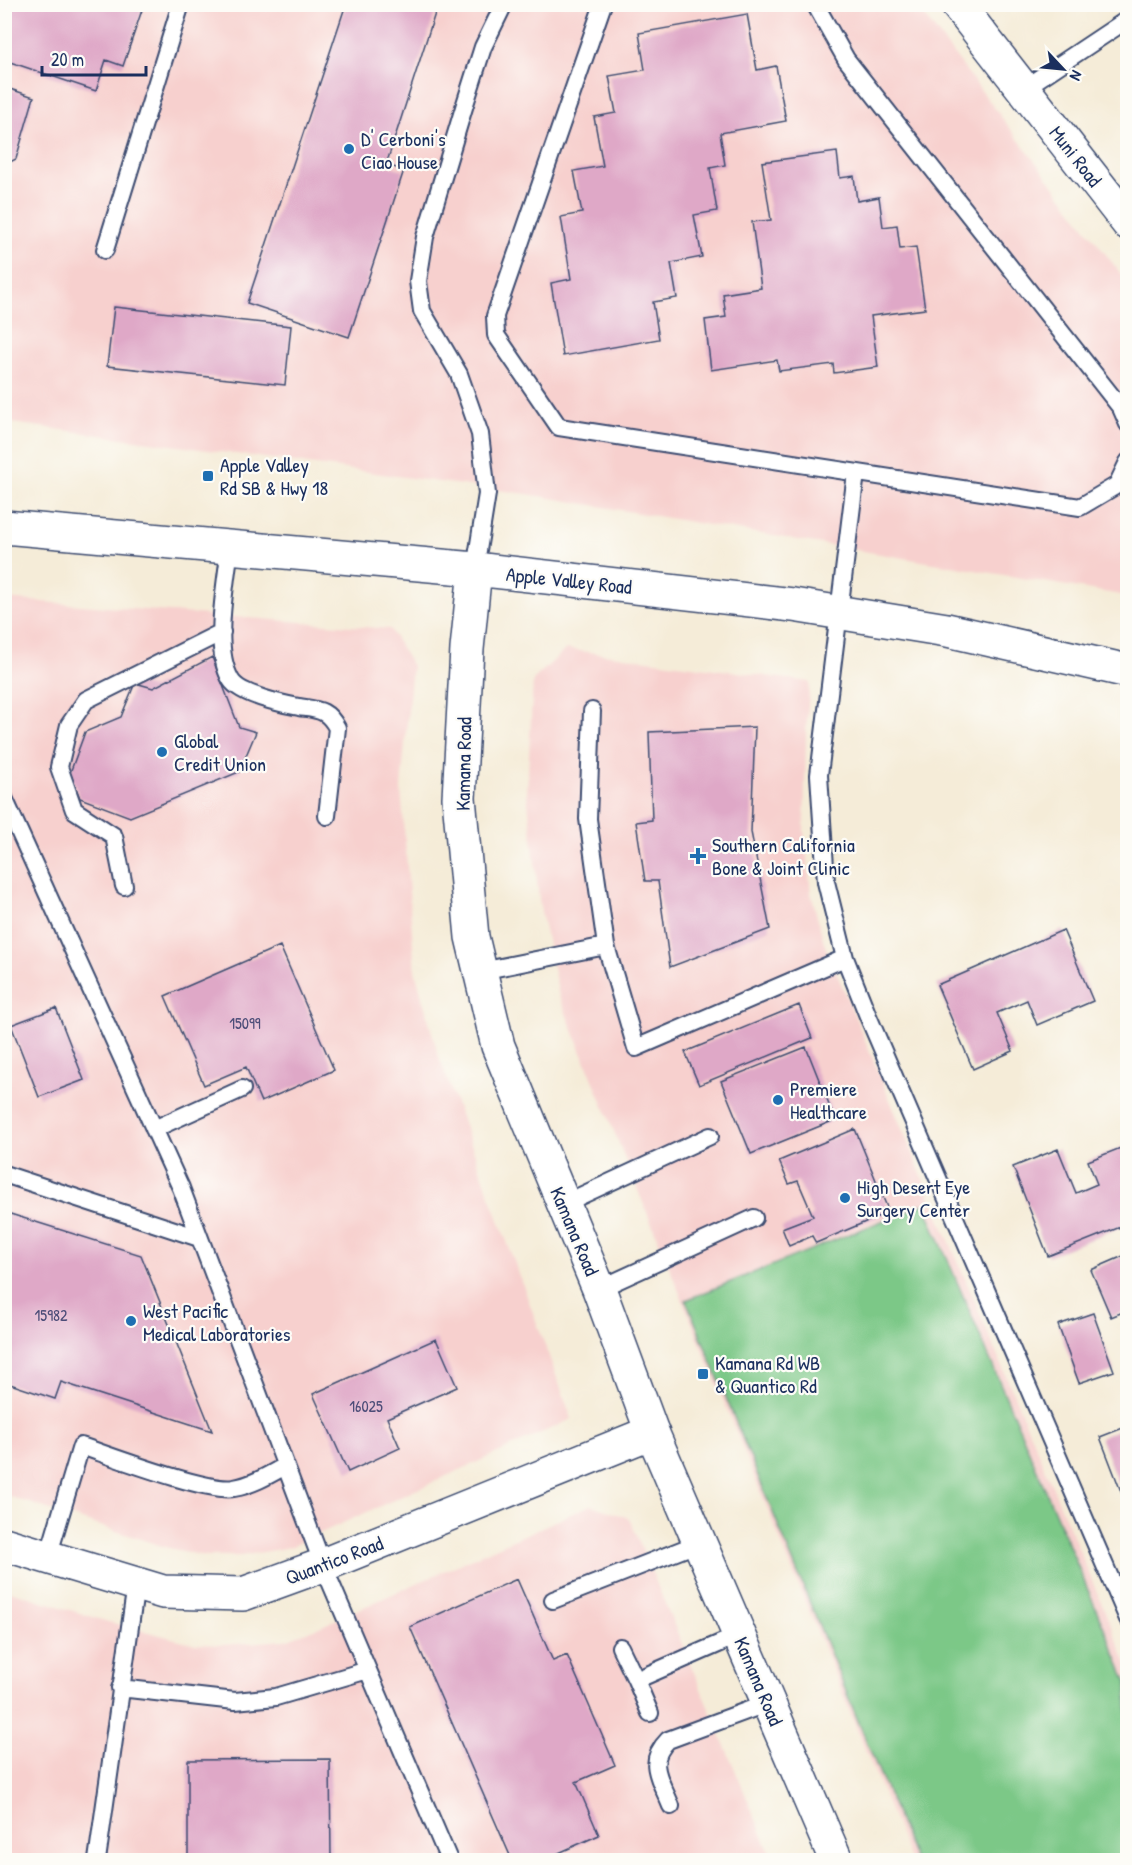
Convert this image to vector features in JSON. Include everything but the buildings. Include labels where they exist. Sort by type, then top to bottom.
[{"type":"street","name":"Muni Road","points":[[957,4],[1128,223]]},
{"type":"street","name":"Apple Valley Road","points":[[4,527],[475,569],[837,612],[947,630],[1128,671]]},
{"type":"street","name":"Kamana Road","points":[[475,569],[466,649],[459,798],[472,937],[498,1046],[599,1289],[652,1431],[836,1860]]},
{"type":"street","name":"Quantico Road","points":[[4,1544],[163,1592],[243,1594],[323,1565],[652,1431]]},
{"type":"lane","points":[[105,250],[181,4]]},
{"type":"lane","points":[[475,569],[487,494],[480,434],[459,374],[422,311],[418,281],[425,237],[465,104],[483,47],[504,4]]},
{"type":"lane","points":[[603,4],[495,316],[496,335],[559,427],[1080,507],[1117,485],[1128,462]]},
{"type":"lane","points":[[815,4],[846,59],[1121,408],[1128,424]]},
{"type":"lane","points":[[1023,89],[1128,19]]},
{"type":"lane","points":[[856,473],[837,612],[819,775],[826,882],[845,958],[1128,1619]]},
{"type":"lane","points":[[230,547],[222,632],[224,659],[232,682],[251,694],[330,716],[337,728],[327,816]]},
{"type":"lane","points":[[124,886],[114,836],[74,810],[59,767],[69,725],[86,700],[222,632]]},
{"type":"lane","points":[[592,711],[588,819],[606,946],[636,1048],[845,958]]},
{"type":"lane","points":[[4,798],[154,1130],[199,1238],[323,1565],[449,1860]]},
{"type":"lane","points":[[481,971],[606,946]]},
{"type":"lane","points":[[154,1130],[242,1089]]},
{"type":"lane","points":[[563,1204],[710,1136]]},
{"type":"lane","points":[[4,1174],[199,1238]]},
{"type":"lane","points":[[599,1289],[754,1218]]},
{"type":"lane","points":[[48,1557],[81,1446],[202,1485],[232,1489],[260,1480],[285,1466]]},
{"type":"lane","points":[[553,1600],[699,1542]]},
{"type":"lane","points":[[97,1860],[136,1584]]},
{"type":"lane","points":[[636,1680],[739,1635]]},
{"type":"lane","points":[[620,1647],[650,1713]]},
{"type":"lane","points":[[120,1688],[235,1701],[276,1697],[368,1670]]},
{"type":"lane","points":[[671,1806],[655,1766],[657,1751],[668,1740],[768,1703]]},
{"type":"shaded area","points":[[4,5],[916,5],[1127,282],[1127,596],[527,494],[5,422]]},
{"type":"shaded area","points":[[4,599],[390,629],[412,666],[401,788],[415,971],[438,1054],[572,1419],[290,1547],[241,1556],[204,1556],[165,1547],[5,1495]]},
{"type":"shaded area","points":[[566,649],[810,682],[806,731],[804,831],[811,893],[824,943],[1127,1664],[1127,1860],[910,1860],[559,996],[540,907],[527,793],[533,680]]},
{"type":"shaded area","points":[[591,1505],[629,1518],[773,1860],[5,1860],[4,1589],[105,1621],[195,1644],[225,1645],[285,1640],[315,1629]]},
{"type":"green space","points":[[924,1204],[1127,1682],[1127,1860],[915,1860],[686,1300]]},
{"type":"place","name":"D' Cerboni's Ciao House","points":[[349,149]]},
{"type":"place","name":"Apple Valley Rd SB & Hwy 18","points":[[208,476]]},
{"type":"place","name":"Global Credit Union","points":[[162,752]]},
{"type":"place","name":"Southern California Bone & Joint Clinic","points":[[698,856]]},
{"type":"place","name":"Premiere Healthcare","points":[[778,1100]]},
{"type":"place","name":"High Desert Eye Surgery Center","points":[[845,1198]]},
{"type":"place","name":"West Pacific Medical Laboratories","points":[[131,1321]]},
{"type":"place","name":"Kamana Rd WB & Quantico Rd","points":[[703,1374]]}]
